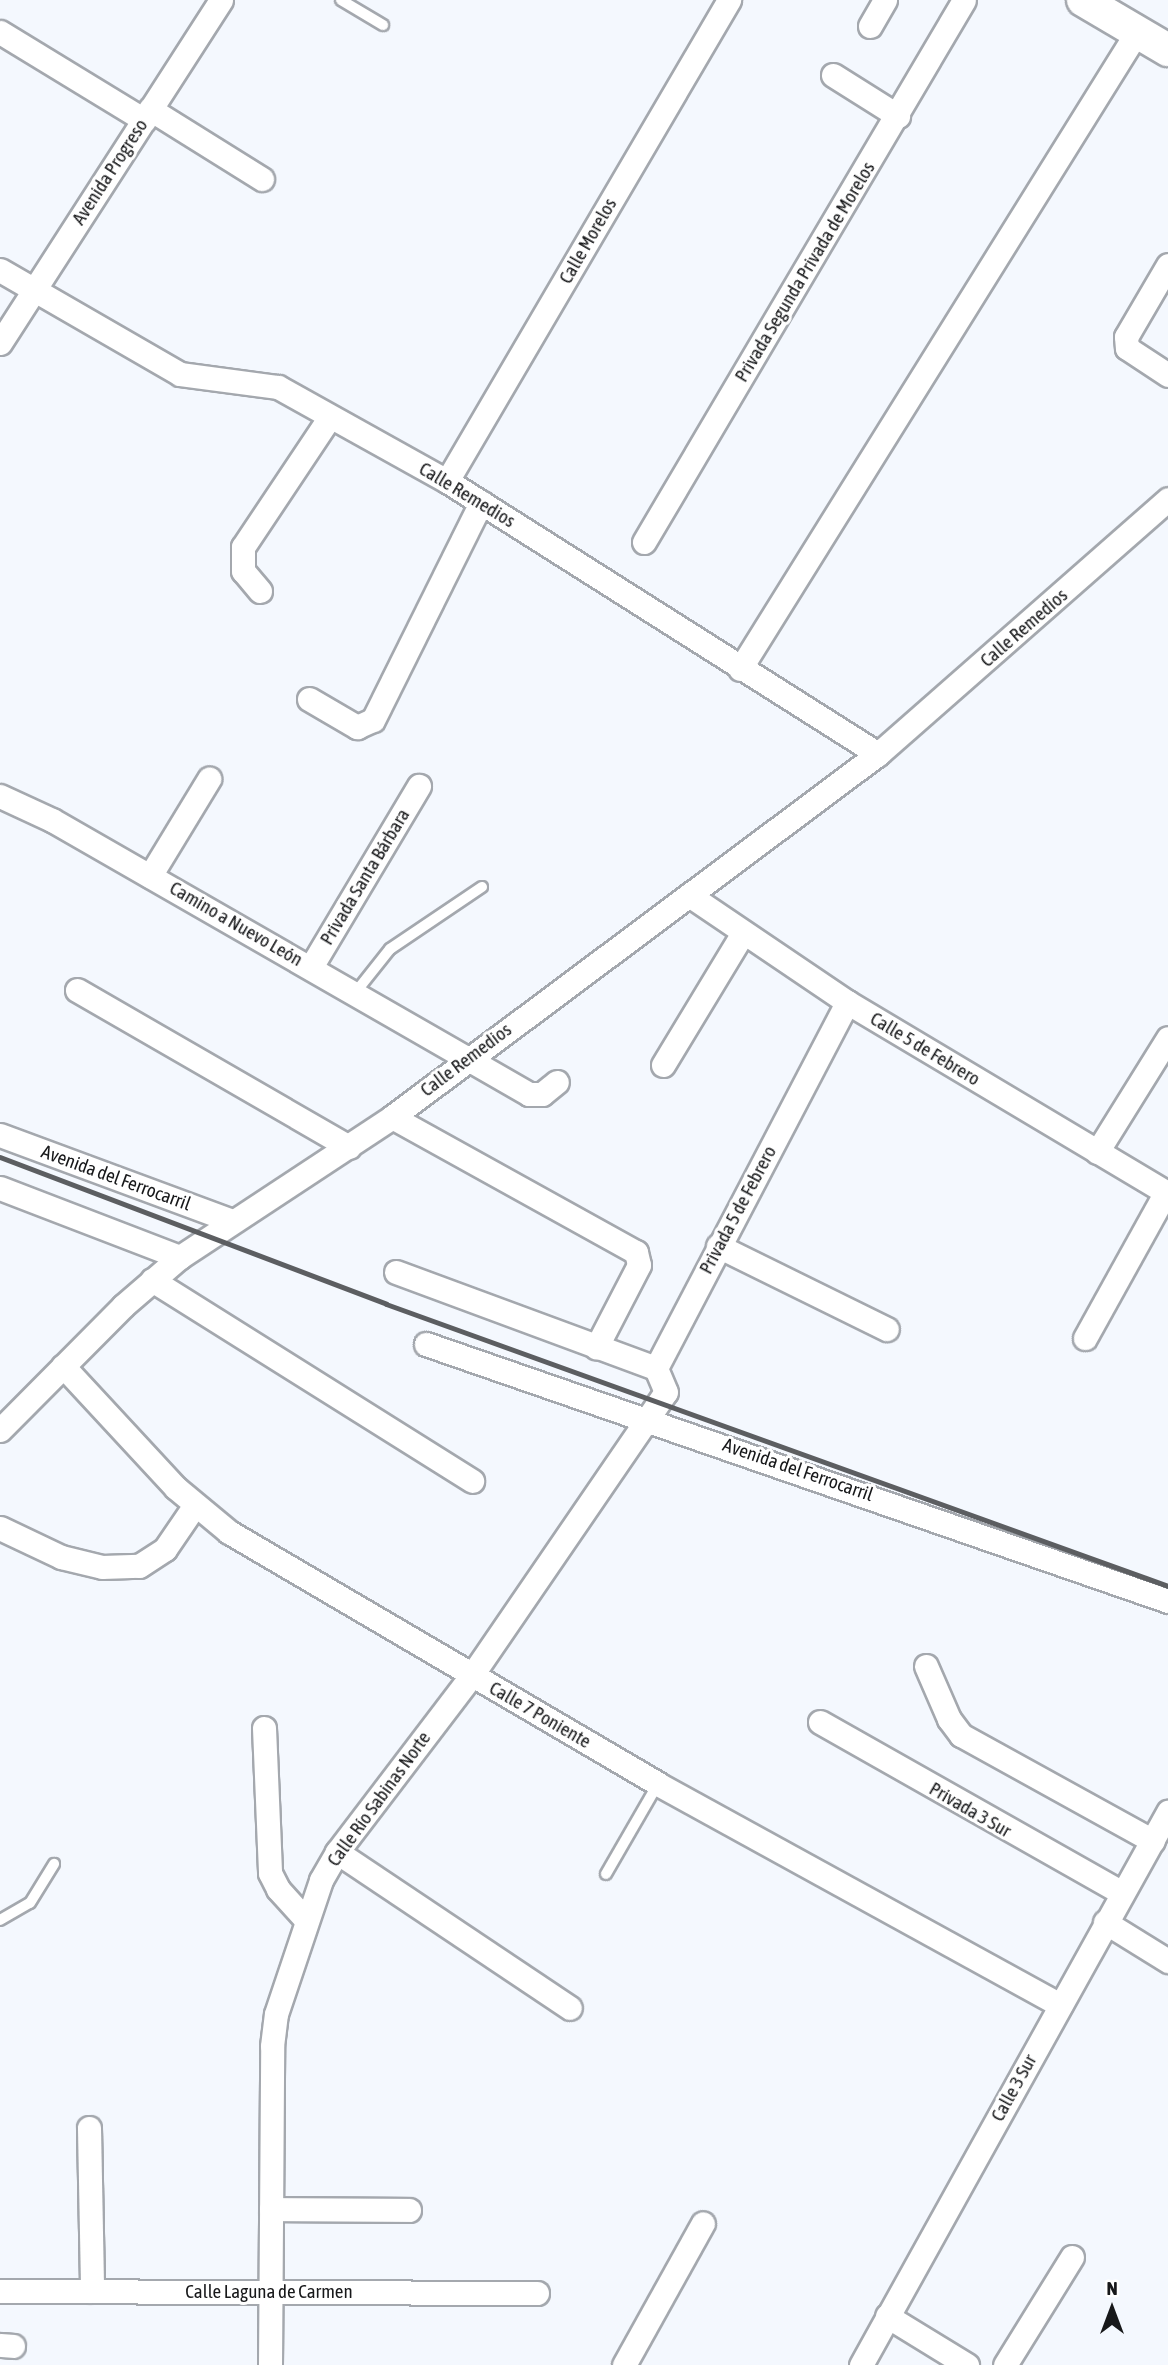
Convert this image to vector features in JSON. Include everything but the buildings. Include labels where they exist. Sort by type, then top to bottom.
[{"type":"street","name":"Avenida Progreso","points":[[0,344],[221,0]]},
{"type":"street","name":"Calle Morelos","points":[[447,481],[729,0]]},
{"type":"street","points":[[870,26],[886,0]]},
{"type":"street","name":"Privada Segunda Privada de Morelos","points":[[644,542],[898,116],[964,0]]},
{"type":"street","points":[[1083,0],[1168,50]]},
{"type":"street","points":[[0,32],[262,178]]},
{"type":"street","points":[[740,668],[1137,32]]},
{"type":"street","points":[[833,75],[898,116]]},
{"type":"street","points":[[1168,265],[1126,337],[1127,348],[1168,375]]},
{"type":"street","name":"Calle Remedios","points":[[0,270],[171,371],[278,387],[329,418],[447,481],[878,754]]},
{"type":"street","points":[[260,591],[243,571],[243,547],[329,418]]},
{"type":"street","name":"Calle Remedios","points":[[0,1430],[152,1280],[180,1257],[392,1117],[878,754],[1168,499]]},
{"type":"street","points":[[309,699],[357,727],[373,720],[481,502]]},
{"type":"street","points":[[150,876],[209,779]]},
{"type":"street","name":"Privada Santa Bárbara","points":[[312,967],[419,786]]},
{"type":"street","name":"Camino a Nuevo León","points":[[0,796],[52,820],[529,1094],[542,1094],[557,1082]]},
{"type":"street","name":"Calle 5 de Febrero","points":[[689,895],[847,1002],[1167,1192]]},
{"type":"street","points":[[663,1065],[743,933]]},
{"type":"street","points":[[77,990],[349,1147]]},
{"type":"street","name":"Privada 5 de Febrero","points":[[656,1368],[847,1002]]},
{"type":"street","points":[[1097,1152],[1168,1038]]},
{"type":"street","points":[[392,1117],[636,1252],[639,1265],[596,1348]]},
{"type":"street","name":"Avenida del Ferrocarril","points":[[0,1135],[232,1221]]},
{"type":"street","points":[[0,1188],[180,1257]]},
{"type":"street","points":[[1085,1338],[1167,1192]]},
{"type":"street","points":[[718,1246],[887,1329]]},
{"type":"street","points":[[396,1272],[656,1368],[666,1392],[648,1418]]},
{"type":"street","points":[[152,1280],[472,1481]]},
{"type":"street","name":"Avenida del Ferrocarril","points":[[426,1344],[648,1418],[1168,1601]]},
{"type":"street","name":"Calle 7 Poniente","points":[[63,1366],[195,1506],[229,1532],[658,1784],[1060,2005]]},
{"type":"street","name":"Calle Río Sabinas Norte","points":[[270,2365],[272,2046],[276,2014],[306,1920],[337,1852],[472,1675],[648,1418]]},
{"type":"street","points":[[0,1528],[61,1557],[102,1567],[139,1566],[165,1549],[195,1506]]},
{"type":"street","points":[[926,1666],[949,1719],[961,1734],[1153,1841]]},
{"type":"street","name":"Privada 3 Sur","points":[[820,1722],[1122,1893]]},
{"type":"street","points":[[264,1728],[270,1873],[278,1889],[306,1920]]},
{"type":"street","name":"Calle 3 Sur","points":[[861,2365],[1168,1812]]},
{"type":"street","points":[[337,1852],[570,2008]]},
{"type":"street","points":[[1105,1922],[1168,1961]]},
{"type":"street","points":[[89,2128],[92,2291]]},
{"type":"street","points":[[271,2209],[409,2210]]},
{"type":"street","points":[[624,2365],[703,2223]]},
{"type":"street","points":[[1005,2365],[1072,2257]]},
{"type":"street","name":"Calle Laguna de Carmen","points":[[0,2291],[537,2293]]},
{"type":"street","points":[[887,2316],[967,2365]]},
{"type":"lane","points":[[341,0],[383,25]]},
{"type":"lane","points":[[355,993],[390,949],[482,887]]},
{"type":"lane","points":[[606,1874],[658,1784]]},
{"type":"lane","points":[[0,1920],[30,1903],[54,1864]]},
{"type":"railway","points":[[0,1157],[386,1304],[1168,1586]]}]
